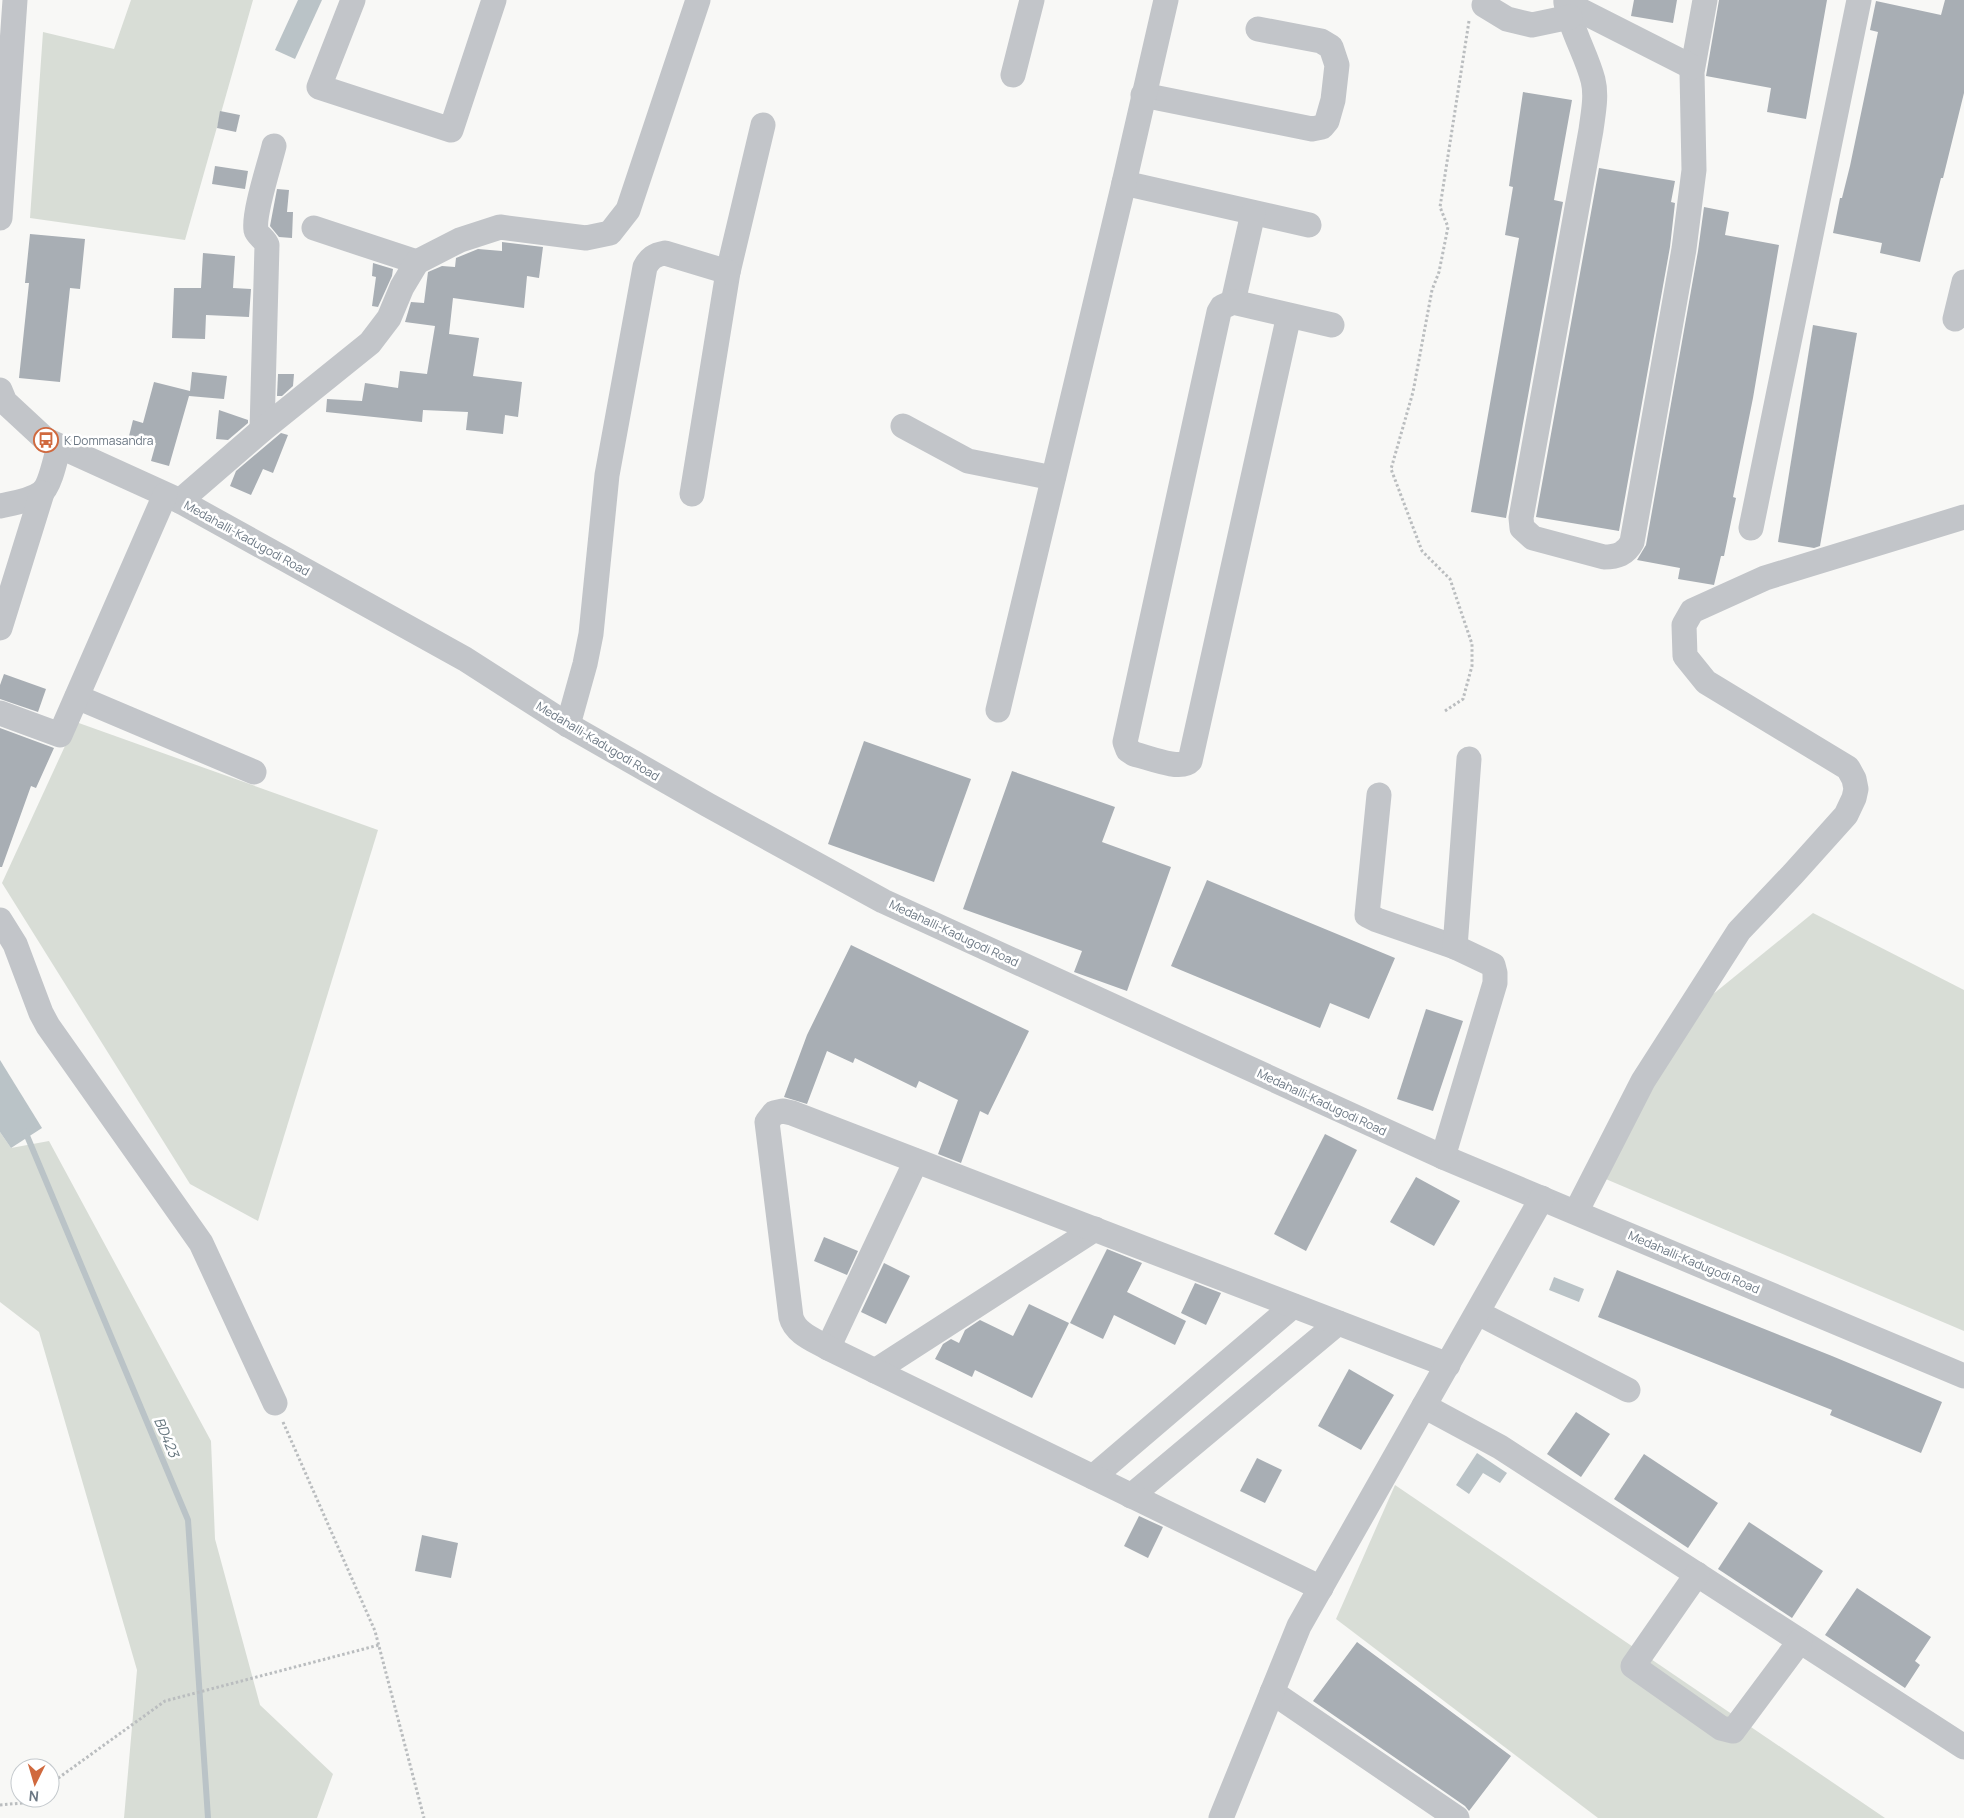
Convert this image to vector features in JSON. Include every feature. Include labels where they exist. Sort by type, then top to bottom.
[{"type":"street","points":[[0,218],[15,0]]},
{"type":"street","points":[[353,0],[319,87],[451,130],[494,0]]},
{"type":"street","points":[[0,713],[60,735],[173,498],[262,430],[370,343],[389,318],[402,287],[417,262],[460,240],[500,227],[586,238],[610,233],[628,210],[698,0]]},
{"type":"street","points":[[1013,75],[1032,0]]},
{"type":"street","points":[[998,710],[1166,0]]},
{"type":"street","points":[[1568,7],[1576,38],[1593,80],[1594,106],[1521,518],[1522,528],[1533,538],[1604,557],[1612,557],[1624,554],[1632,542],[1684,248],[1694,170],[1692,67],[1705,0]]},
{"type":"street","points":[[1751,528],[1859,0]]},
{"type":"street","points":[[1480,1],[1507,20],[1532,25],[1568,7]]},
{"type":"street","points":[[1568,7],[1692,67]]},
{"type":"street","points":[[1143,95],[1312,128],[1322,127],[1327,121],[1333,100],[1337,64],[1331,47],[1321,40],[1258,29]]},
{"type":"street","points":[[692,494],[728,272],[763,125]]},
{"type":"street","points":[[262,430],[267,245],[257,233],[256,228],[259,205],[274,146]]},
{"type":"street","points":[[1124,183],[1309,225]]},
{"type":"street","points":[[1233,302],[1253,213]]},
{"type":"street","points":[[314,228],[417,262]]},
{"type":"street","points":[[568,725],[585,664],[591,634],[606,475],[644,267],[657,254],[665,253],[728,272]]},
{"type":"street","points":[[1955,319],[1964,282]]},
{"type":"street","points":[[1289,315],[1190,761],[1188,764],[1179,765],[1134,754],[1128,750],[1125,742],[1219,312],[1222,307],[1233,302],[1289,315],[1332,325]]},
{"type":"street","name":"Medahalli-Kadugodi Road","points":[[0,390],[5,402],[46,440],[173,498],[465,659],[568,725],[883,901],[1443,1157],[1964,1376]]},
{"type":"street","points":[[903,426],[968,461],[1053,478]]},
{"type":"street","points":[[0,628],[42,493],[48,483],[59,446]]},
{"type":"street","points":[[0,506],[20,502],[42,493]]},
{"type":"street","points":[[1576,1212],[1643,1081],[1739,931],[1794,874],[1846,815],[1856,789],[1854,779],[1848,768],[1706,682],[1685,656],[1683,636],[1687,618],[1692,610],[1766,578],[1964,518]]},
{"type":"street","points":[[77,697],[254,772]]},
{"type":"street","points":[[1455,947],[1469,758]]},
{"type":"street","points":[[1379,795],[1368,915],[1377,920],[1455,947],[1493,965],[1496,974],[1495,983],[1443,1157]]},
{"type":"street","points":[[0,920],[15,944],[41,1013],[48,1026],[201,1243],[275,1403]]},
{"type":"street","points":[[1321,1588],[874,1372],[798,1330],[793,1325],[791,1317],[767,1122],[774,1113],[792,1113],[1448,1365]]},
{"type":"street","points":[[828,1348],[916,1161]]},
{"type":"street","points":[[1220,1818],[1299,1626],[1542,1198]]},
{"type":"street","points":[[874,1372],[1095,1230]]},
{"type":"street","points":[[1093,1477],[1293,1306]]},
{"type":"street","points":[[1478,1313],[1628,1390]]},
{"type":"street","points":[[1131,1496],[1338,1323]]},
{"type":"street","points":[[1424,1406],[1500,1448],[1964,1747]]},
{"type":"street","points":[[1696,1574],[1633,1666],[1721,1728],[1733,1731],[1800,1641]]},
{"type":"street","points":[[1272,1692],[1456,1818]]},
{"type":"path","points":[[1445,711],[1463,699],[1472,666],[1472,644],[1450,579],[1422,551],[1390,469],[1413,392],[1432,290],[1439,272],[1448,227],[1440,207],[1480,1]]},
{"type":"path","points":[[275,1403],[374,1631],[424,1818]]},
{"type":"path","points":[[60,1777],[165,1702],[378,1645]]},
{"type":"shaded area","points":[[131,0],[253,0],[185,240],[30,218],[43,32],[114,49]]},
{"type":"shaded area","points":[[298,0],[322,0],[295,59],[275,50]]},
{"type":"shaded area","points":[[76,722],[378,830],[258,1221],[190,1184],[2,883]]},
{"type":"shaded area","points":[[1813,913],[1964,990],[1964,1331],[1601,1177],[1696,1008]]},
{"type":"shaded area","points":[[0,1060],[42,1128],[11,1148],[0,1132]]},
{"type":"shaded area","points":[[0,1132],[11,1148],[49,1141],[211,1441],[215,1539],[260,1705],[333,1774],[317,1818],[124,1818],[137,1670],[39,1332],[0,1302]]},
{"type":"shaded area","points":[[1554,1277],[1584,1289],[1579,1302],[1549,1290]]},
{"type":"shaded area","points":[[1477,1453],[1507,1473],[1500,1483],[1483,1473],[1469,1494],[1456,1485]]},
{"type":"shaded area","points":[[1395,1485],[1885,1818],[1598,1818],[1336,1619]]},
{"type":"building","points":[[1634,0],[1677,0],[1673,23],[1631,16]]},
{"type":"building","points":[[1719,0],[1827,0],[1806,119],[1767,112],[1771,88],[1706,76]]},
{"type":"building","points":[[1945,0],[1964,0],[1964,93],[1920,262],[1880,253],[1882,243],[1833,233],[1840,198],[1842,198],[1850,166],[1878,32],[1870,30],[1876,1],[1941,15]]},
{"type":"building","points":[[1523,92],[1572,100],[1554,200],[1563,202],[1506,518],[1471,512],[1519,238],[1505,235],[1513,187],[1509,186]]},
{"type":"building","points":[[220,111],[240,115],[236,132],[217,128]]},
{"type":"building","points":[[215,166],[248,171],[245,189],[212,184]]},
{"type":"building","points":[[1599,168],[1675,181],[1671,202],[1675,203],[1670,247],[1619,531],[1536,517]]},
{"type":"building","points":[[277,189],[289,190],[287,212],[293,212],[292,238],[279,237],[270,226]]},
{"type":"building","points":[[1704,207],[1729,212],[1725,235],[1779,245],[1753,398],[1733,497],[1736,498],[1724,556],[1721,556],[1714,585],[1678,579],[1680,568],[1637,560],[1646,545],[1698,251]]},
{"type":"building","points":[[30,234],[85,239],[80,289],[70,288],[60,382],[19,378],[29,283],[25,283]]},
{"type":"building","points":[[502,242],[543,247],[539,278],[527,276],[524,308],[453,298],[449,334],[479,338],[473,376],[522,382],[518,417],[505,415],[503,434],[466,430],[468,412],[423,410],[422,422],[326,412],[327,399],[362,401],[365,383],[398,388],[400,371],[427,374],[435,326],[405,322],[411,302],[424,303],[428,272],[442,266],[455,267],[456,258],[478,249],[502,251]]},
{"type":"building","points":[[203,253],[235,256],[233,288],[251,289],[249,317],[206,315],[205,339],[172,338],[174,288],[201,288]]},
{"type":"building","points":[[373,263],[393,269],[392,276],[378,307],[372,306],[376,277],[372,276]]},
{"type":"building","points":[[1813,325],[1857,333],[1820,546],[1814,548],[1778,542]]},
{"type":"building","points":[[192,372],[227,376],[224,399],[189,396],[169,466],[151,461],[156,443],[129,436],[133,420],[143,423],[154,382],[190,391]]},
{"type":"building","points":[[278,374],[294,374],[293,386],[282,396],[277,396]]},
{"type":"building","points":[[219,410],[248,420],[248,423],[228,440],[216,439]]},
{"type":"building","points":[[281,433],[288,435],[273,473],[263,469],[251,495],[230,486],[236,471]]},
{"type":"building","points":[[4,674],[46,689],[38,712],[0,699],[0,685]]},
{"type":"building","points":[[0,728],[54,748],[36,788],[31,786],[2,867],[0,867]]},
{"type":"building","points":[[864,741],[971,779],[934,882],[828,844]]},
{"type":"building","points":[[1012,771],[1115,807],[1102,842],[1171,867],[1127,991],[1074,972],[1082,951],[963,909]]},
{"type":"building","points":[[1207,880],[1395,958],[1369,1019],[1330,1003],[1320,1028],[1171,966]]},
{"type":"building","points":[[851,945],[1029,1031],[988,1115],[980,1111],[961,1163],[938,1154],[958,1100],[919,1081],[916,1088],[855,1058],[853,1063],[827,1051],[807,1104],[784,1097],[807,1035]]},
{"type":"building","points":[[1426,1009],[1463,1021],[1433,1111],[1397,1099]]},
{"type":"building","points":[[1325,1134],[1357,1150],[1306,1251],[1274,1234]]},
{"type":"building","points":[[1416,1177],[1460,1201],[1434,1246],[1390,1222]]},
{"type":"building","points":[[824,1237],[858,1251],[847,1275],[814,1261]]},
{"type":"building","points":[[1107,1249],[1142,1263],[1127,1292],[1186,1321],[1175,1345],[1114,1315],[1103,1339],[1070,1323]]},
{"type":"building","points":[[884,1263],[910,1276],[886,1324],[861,1312]]},
{"type":"building","points":[[1617,1270],[1942,1402],[1921,1453],[1830,1415],[1832,1410],[1598,1317]]},
{"type":"building","points":[[1195,1283],[1221,1293],[1206,1325],[1181,1313]]},
{"type":"building","points":[[1029,1304],[1069,1323],[1032,1398],[975,1370],[972,1377],[935,1359],[943,1344],[951,1339],[959,1343],[965,1330],[980,1320],[1013,1336]]},
{"type":"building","points":[[1349,1369],[1394,1395],[1361,1450],[1318,1426]]},
{"type":"building","points":[[1576,1412],[1610,1434],[1581,1477],[1547,1454]]},
{"type":"building","points":[[1644,1454],[1718,1503],[1688,1548],[1614,1499]]},
{"type":"building","points":[[1257,1458],[1282,1470],[1265,1503],[1240,1491]]},
{"type":"building","points":[[1139,1516],[1163,1527],[1148,1558],[1124,1546]]},
{"type":"building","points":[[1749,1522],[1823,1571],[1792,1618],[1718,1569]]},
{"type":"building","points":[[422,1535],[458,1543],[451,1578],[415,1571]]},
{"type":"building","points":[[1857,1588],[1931,1637],[1915,1661],[1920,1665],[1905,1688],[1825,1635]]},
{"type":"building","points":[[1357,1642],[1511,1756],[1469,1811],[1465,1806],[1313,1701]]},
{"type":"waterway","name":"BD423","points":[[25,1131],[188,1520],[208,1818]]},
{"type":"place","name":"K Dommasandra","points":[[46,440]]}]
